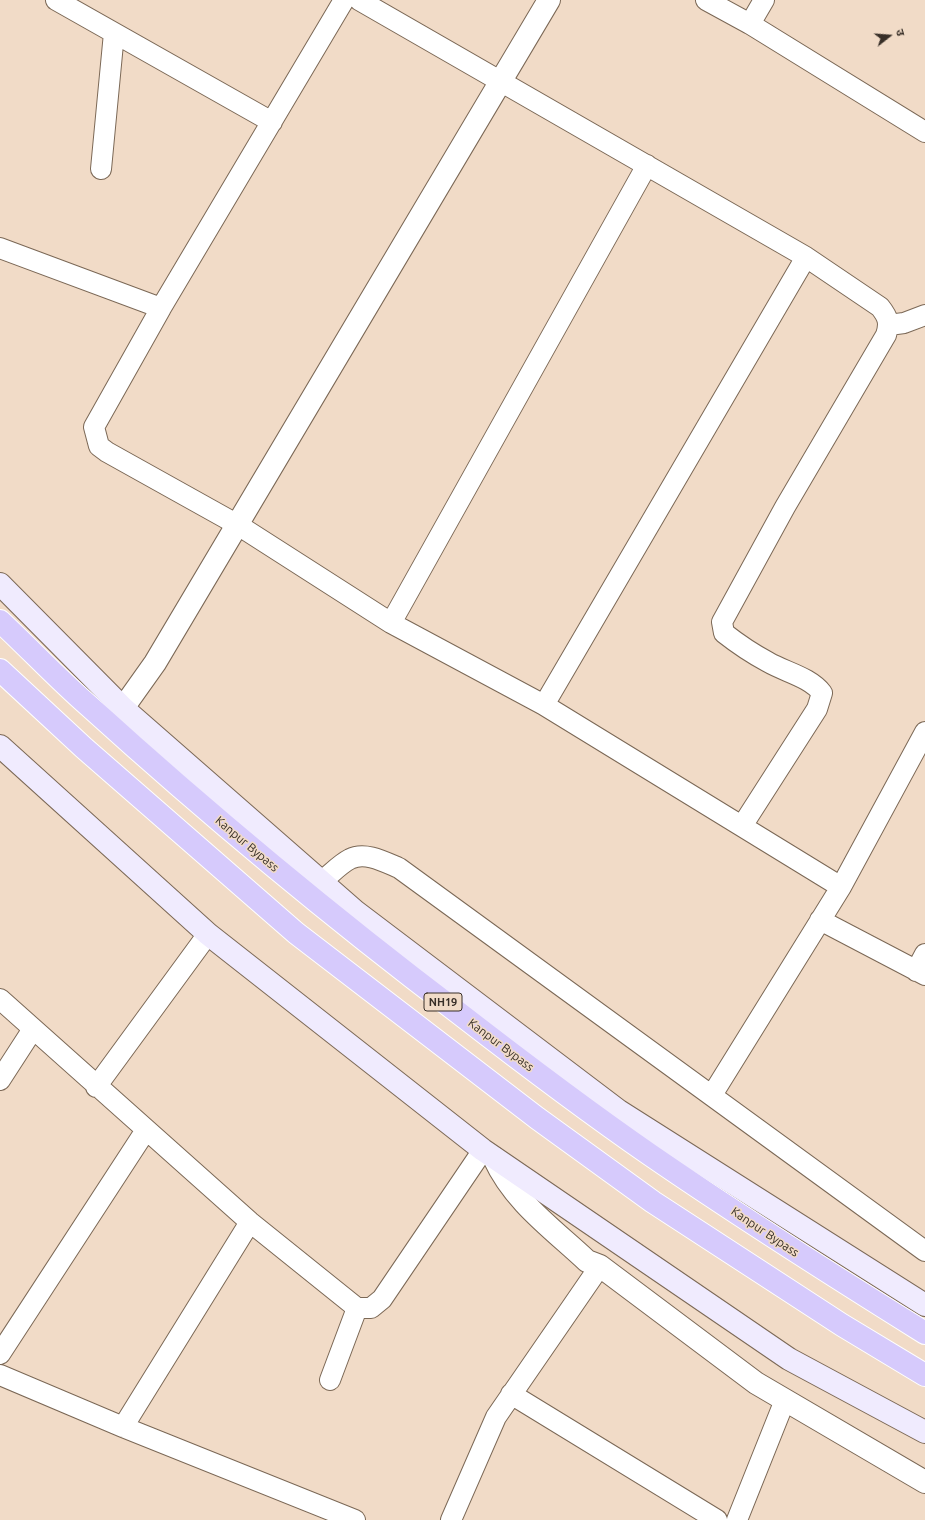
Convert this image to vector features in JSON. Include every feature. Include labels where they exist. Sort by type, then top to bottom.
[{"type":"highway","name":"Kanpur Bypass","points":[[0,621],[87,705],[302,890],[376,950],[527,1065],[647,1153],[797,1253],[925,1333]]},
{"type":"highway","name":"NH19","points":[[0,670],[84,748],[296,933],[536,1118],[653,1202],[836,1320],[925,1375]]},
{"type":"main road","points":[[0,584],[124,708],[322,881],[354,911],[619,1111],[925,1305]]},
{"type":"main road","points":[[0,746],[208,934],[489,1154],[789,1359],[925,1432]]},
{"type":"street","points":[[56,0],[272,122]]},
{"type":"street","points":[[344,0],[161,308],[94,427],[99,446],[107,452],[238,525],[391,623],[544,705],[841,887]]},
{"type":"street","points":[[359,0],[806,257],[880,307],[886,316],[889,325],[886,335],[785,507],[722,622],[724,634],[738,644],[769,663],[817,685],[822,693],[817,709],[742,826]]},
{"type":"street","points":[[124,708],[155,663],[238,525],[549,0]]},
{"type":"street","points":[[706,0],[750,24],[925,132]]},
{"type":"street","points":[[750,24],[764,0]]},
{"type":"street","points":[[101,169],[114,33]]},
{"type":"street","points":[[391,623],[648,165]]},
{"type":"street","points":[[0,248],[161,308]]},
{"type":"street","points":[[544,705],[806,257]]},
{"type":"street","points":[[889,325],[904,324],[925,315]]},
{"type":"street","points":[[712,1095],[841,887],[925,732]]},
{"type":"street","points":[[322,881],[351,858],[367,857],[378,859],[399,868],[925,1251]]},
{"type":"street","points":[[820,920],[922,966]]},
{"type":"street","points":[[96,1087],[208,934]]},
{"type":"street","points":[[0,999],[96,1087],[250,1222],[357,1308],[371,1308],[382,1299],[489,1154],[502,1176],[521,1201],[587,1261],[600,1266],[756,1382],[925,1482]]},
{"type":"street","points":[[0,1080],[33,1029]]},
{"type":"street","points":[[0,1354],[146,1130]]},
{"type":"street","points":[[123,1427],[250,1222]]},
{"type":"street","points":[[451,1520],[496,1417],[600,1266]]},
{"type":"street","points":[[330,1380],[357,1308]]},
{"type":"street","points":[[0,1375],[123,1427],[355,1520]]},
{"type":"street","points":[[511,1394],[717,1520]]},
{"type":"street","points":[[737,1520],[785,1400]]}]
